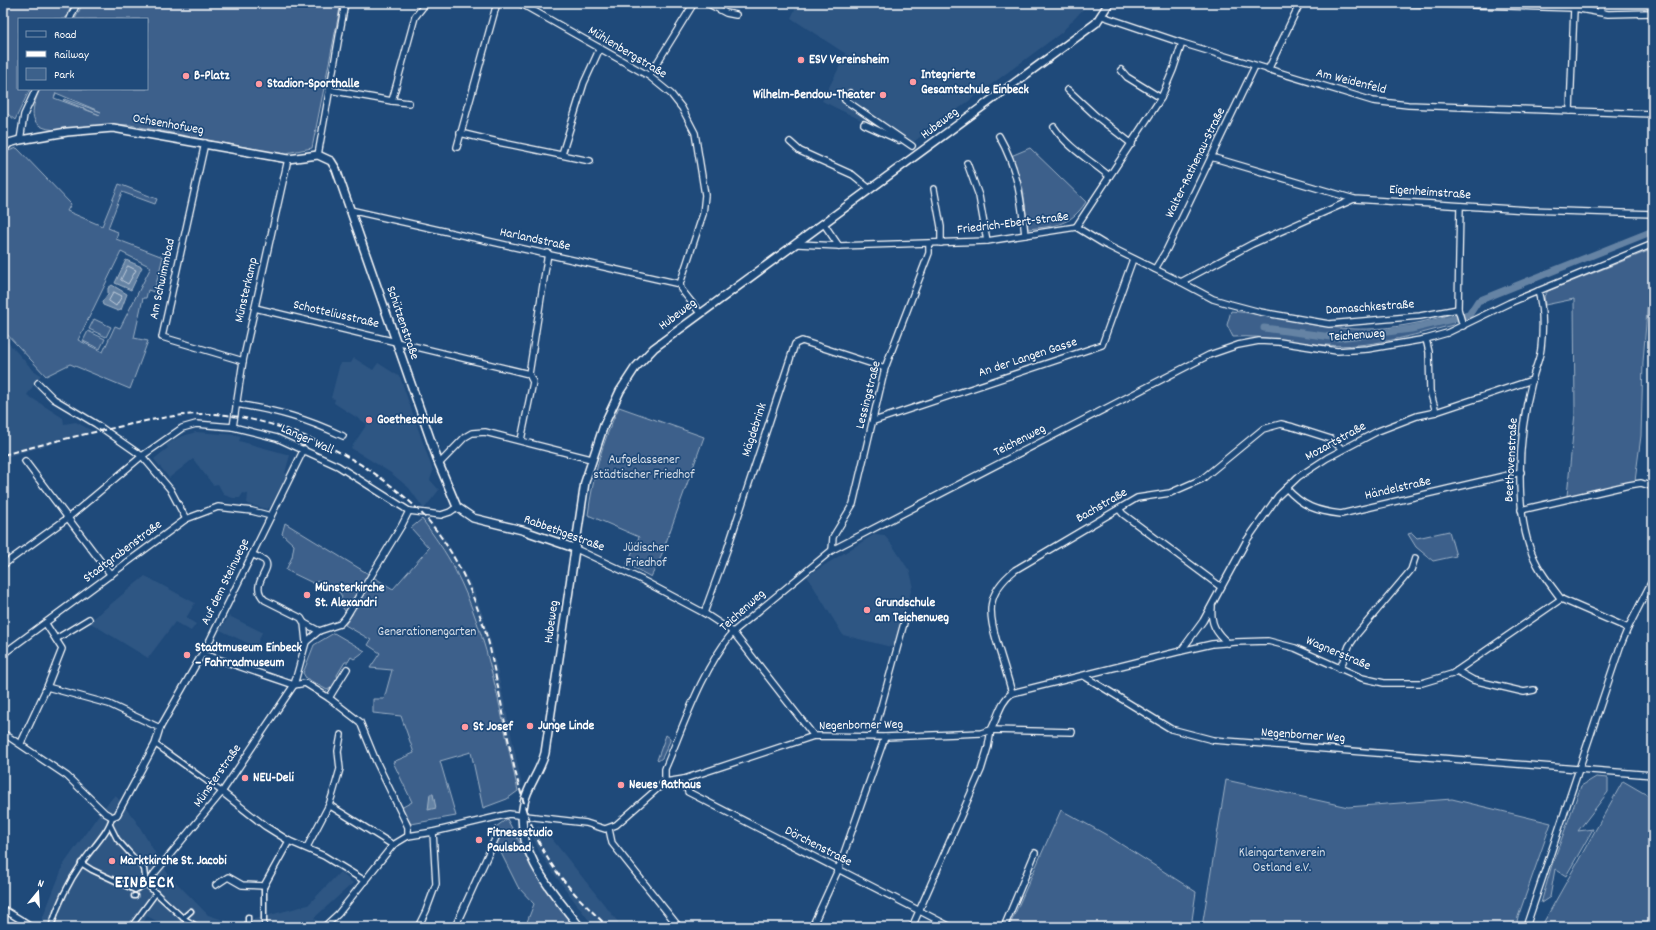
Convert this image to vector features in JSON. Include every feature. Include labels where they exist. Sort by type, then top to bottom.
[{"type":"street","points":[[70,18],[77,3]]},
{"type":"street","points":[[314,155],[329,90],[345,3]]},
{"type":"street","points":[[392,101],[415,18],[426,3]]},
{"type":"street","points":[[456,147],[497,3]]},
{"type":"street","name":"Mühlenbergstraße","points":[[520,3],[649,76],[671,94],[682,108],[695,132],[705,191],[703,214],[680,284]]},
{"type":"street","points":[[649,76],[694,3]]},
{"type":"street","points":[[707,3],[726,13],[736,15]]},
{"type":"street","name":"Hubeweg","points":[[580,927],[544,879],[534,862],[522,834],[522,814],[524,801],[540,771],[545,753],[574,548],[585,482],[591,459],[604,425],[620,391],[635,368],[654,348],[700,313],[798,244],[826,227],[870,189],[1096,23],[1102,16],[1108,3]]},
{"type":"street","points":[[1268,70],[1300,3]]},
{"type":"street","points":[[1405,3],[1508,4],[1574,8],[1601,12],[1653,13]]},
{"type":"street","points":[[1600,3],[1601,12]]},
{"type":"street","points":[[1570,111],[1574,8]]},
{"type":"street","name":"Am Weidenfeld","points":[[1102,16],[1255,66],[1373,101],[1408,105],[1653,114]]},
{"type":"street","points":[[1076,227],[1161,98],[1173,70],[1182,43]]},
{"type":"street","points":[[562,154],[584,83],[600,48]]},
{"type":"street","name":"Walter-Rathenau-Straße","points":[[1155,269],[1255,66]]},
{"type":"street","points":[[1120,70],[1127,77],[1161,98]]},
{"type":"street","points":[[20,140],[24,115],[36,90]]},
{"type":"street","points":[[329,90],[410,103]]},
{"type":"street","points":[[1068,90],[1096,116],[1132,144]]},
{"type":"street","points":[[850,93],[845,100],[912,146]]},
{"type":"street","points":[[864,124],[923,151]]},
{"type":"street","points":[[875,129],[880,124]]},
{"type":"street","points":[[1054,127],[1072,147],[1109,176]]},
{"type":"street","name":"Ochsenhofweg","points":[[3,149],[9,143],[20,140],[67,132],[113,128],[205,143],[288,159],[314,155]]},
{"type":"street","points":[[460,133],[590,161]]},
{"type":"street","points":[[999,136],[1006,149],[1020,187],[1025,235]]},
{"type":"street","points":[[790,142],[800,151],[853,175],[870,189]]},
{"type":"street","name":"Am Schwimmbad","points":[[205,143],[162,337],[242,361]]},
{"type":"street","name":"Schützenstraße","points":[[314,155],[330,161],[336,169],[439,464],[457,507]]},
{"type":"street","name":"Eigenheimstraße","points":[[1211,157],[1354,198],[1460,206],[1653,214]]},
{"type":"street","name":"Münsterkamp","points":[[233,427],[242,361],[288,159]]},
{"type":"street","points":[[967,163],[979,196],[987,241]]},
{"type":"street","points":[[934,189],[941,227],[941,243]]},
{"type":"street","points":[[1181,282],[1252,244],[1354,198]]},
{"type":"street","points":[[1460,206],[1458,309],[1463,326]]},
{"type":"street","name":"Harlandstraße","points":[[350,210],[680,284]]},
{"type":"street","points":[[826,227],[839,246]]},
{"type":"street","name":"Friedrich-Ebert-Straße","points":[[798,244],[839,246],[987,241],[1076,227],[1181,282]]},
{"type":"street","name":"Lessingstraße","points":[[832,550],[833,537],[853,504],[874,421],[885,368],[929,253],[929,244]]},
{"type":"street","name":"Teichenweg","points":[[665,782],[665,769],[705,674],[733,632],[832,550],[1218,351],[1238,344],[1259,341],[1279,342],[1312,349],[1337,351],[1368,349],[1426,339],[1447,333],[1538,291],[1653,244]]},
{"type":"street","points":[[521,440],[533,382],[529,374],[548,254]]},
{"type":"street","name":"An der Langen Gasse","points":[[874,421],[1102,345],[1133,258]]},
{"type":"street","name":"Damaschkestraße","points":[[1181,282],[1214,299],[1260,312],[1329,324],[1420,316],[1458,309]]},
{"type":"street","points":[[680,284],[681,289],[700,313]]},
{"type":"street","name":"Beethovenstraße","points":[[1538,291],[1541,300],[1541,349],[1532,380],[1522,429],[1521,510],[1528,542],[1537,565],[1560,598]]},
{"type":"street","name":"Schotteliusstraße","points":[[255,308],[529,374]]},
{"type":"street","points":[[1426,339],[1429,352],[1430,391],[1436,412]]},
{"type":"street","name":"Mägdebrink","points":[[704,613],[727,550],[795,344],[802,341],[885,368]]},
{"type":"street","name":"Mozartstraße","points":[[1181,651],[1203,621],[1246,540],[1278,496],[1298,477],[1342,449],[1378,431],[1417,416],[1436,412],[1532,380]]},
{"type":"street","points":[[38,384],[54,399],[96,424],[142,456],[170,489],[186,519]]},
{"type":"street","points":[[236,404],[292,415],[343,436]]},
{"type":"street","name":"Langer Wall","points":[[3,565],[69,517],[142,456],[182,428],[196,424],[233,427],[276,438],[338,466],[409,511],[441,515],[450,512],[457,507]]},
{"type":"street","name":"Bachstraße","points":[[1012,693],[990,621],[990,608],[994,592],[1002,580],[1015,570],[1137,498],[1170,493],[1202,479],[1263,429],[1273,425],[1287,426],[1330,439],[1342,449]]},
{"type":"street","points":[[439,464],[465,437],[472,433],[485,432],[591,459]]},
{"type":"street","name":"Auf dem Steinwege","points":[[112,817],[117,815],[137,773],[155,744],[160,728],[203,654],[304,450]]},
{"type":"street","points":[[25,461],[69,517],[111,575]]},
{"type":"street","name":"Händelstraße","points":[[1286,488],[1293,495],[1318,511],[1341,514],[1521,472]]},
{"type":"street","points":[[1521,510],[1629,485],[1641,483],[1653,487]]},
{"type":"street","name":"Stadtgrabenstraße","points":[[3,654],[46,624],[186,519],[218,507],[252,511],[271,516]]},
{"type":"street","name":"Rabbethgestraße","points":[[457,507],[473,518],[522,530],[574,548],[640,579],[704,613],[733,632],[814,736]]},
{"type":"street","points":[[1119,509],[1123,514],[1221,587]]},
{"type":"street","points":[[306,642],[319,631],[340,624],[346,618],[409,511]]},
{"type":"street","points":[[252,554],[264,560],[266,564],[266,568],[258,584],[260,596],[270,603],[301,618],[304,623],[306,642]]},
{"type":"street","points":[[1340,669],[1349,646],[1357,634],[1411,570],[1415,558]]},
{"type":"street","points":[[1526,927],[1628,628],[1653,579]]},
{"type":"street","points":[[1560,598],[1628,628]]},
{"type":"street","name":"Wagnerstraße","points":[[1084,676],[1181,651],[1228,643],[1268,642],[1295,648],[1362,678],[1384,683],[1422,683],[1438,680],[1457,671],[1560,598]]},
{"type":"street","name":"Mozartstraße","points":[[1213,602],[1211,615],[1213,626],[1219,635],[1228,643]]},
{"type":"street","points":[[56,639],[89,619]]},
{"type":"street","points":[[304,623],[319,631]]},
{"type":"street","points":[[873,736],[904,623]]},
{"type":"street","points":[[21,743],[47,687],[62,649],[46,624]]},
{"type":"street","name":"Münsterstraße","points":[[154,874],[222,792],[283,703],[294,685],[306,642]]},
{"type":"street","points":[[203,654],[294,685],[305,683],[329,698],[360,722],[376,761],[408,826],[408,836]]},
{"type":"street","points":[[329,698],[347,669]]},
{"type":"street","points":[[1457,671],[1473,680],[1524,692],[1534,690]]},
{"type":"street","points":[[912,927],[981,770],[988,747],[991,730],[1006,698],[1012,693],[1084,676]]},
{"type":"street","name":"Negenborner Weg","points":[[1084,676],[1171,729],[1213,740],[1653,775]]},
{"type":"street","points":[[47,687],[109,704],[160,728]]},
{"type":"street","name":"Negenborner Weg","points":[[665,782],[684,779],[814,736],[885,737],[981,733],[991,730],[1072,732]]},
{"type":"street","points":[[3,733],[21,743],[67,776],[105,813],[112,817],[110,825],[81,863],[63,893],[51,927]]},
{"type":"street","points":[[307,847],[329,805],[340,769],[338,751],[341,735]]},
{"type":"street","points":[[812,927],[838,870],[885,737]]},
{"type":"street","points":[[155,744],[222,792],[265,826],[289,841],[307,847],[343,866],[365,881]]},
{"type":"street","name":"Dörchenstraße","points":[[684,779],[688,792],[951,927]]},
{"type":"street","points":[[327,926],[393,846],[408,836],[501,815],[522,814],[586,823],[609,829],[616,825],[665,782]]},
{"type":"street","points":[[329,805],[393,846]]},
{"type":"street","points":[[110,825],[117,839],[144,869],[146,884],[183,918],[195,926]]},
{"type":"street","points":[[609,829],[612,843],[679,927]]},
{"type":"street","points":[[418,927],[426,911],[436,884],[431,832]]},
{"type":"street","points":[[455,927],[497,835]]},
{"type":"street","points":[[264,927],[264,886],[289,841]]},
{"type":"street","points":[[1004,927],[1035,854]]},
{"type":"street","points":[[81,863],[122,887],[135,890],[146,884],[154,874]]},
{"type":"street","points":[[216,885],[228,877],[242,885],[264,886]]},
{"type":"street","points":[[135,890],[135,896]]},
{"type":"street","points":[[131,927],[156,893]]},
{"type":"street","points":[[3,909],[32,927]]},
{"type":"street","points":[[183,918],[191,911]]},
{"type":"street","points":[[248,917],[248,927]]},
{"type":"shaded area","name":"Integrierte Gesamtschule Einbeck","points":[[798,3],[1089,3],[1061,33],[908,146],[864,126],[865,122],[822,101],[846,54],[791,18]]},
{"type":"shaded area","points":[[3,337],[33,370],[41,375],[27,395],[63,418],[64,424],[76,422],[94,432],[3,458]]},
{"type":"shaded area","name":"Goetheschule","points":[[354,358],[373,370],[378,363],[400,377],[433,471],[430,480],[439,490],[424,509],[409,488],[391,473],[351,448],[367,424],[334,403],[335,399],[331,398],[340,363],[351,363]]},
{"type":"shaded area","points":[[196,432],[241,436],[239,441],[290,455],[285,473],[287,474],[270,507],[267,509],[247,504],[248,494],[243,493],[240,498],[233,498],[224,495],[218,484],[213,485],[193,459],[169,478],[154,459],[168,448],[166,445],[177,438]]},
{"type":"shaded area","points":[[422,519],[430,520],[446,540],[473,588],[483,616],[492,645],[522,785],[518,791],[503,726],[441,545]]},
{"type":"shaded area","name":"Grundschule am Teichenweg","points":[[875,534],[884,535],[893,546],[910,572],[913,584],[895,648],[843,635],[807,576]]},
{"type":"shaded area","points":[[145,576],[195,603],[186,618],[196,624],[191,631],[175,622],[148,658],[89,622]]},
{"type":"shaded area","points":[[229,616],[262,632],[256,647],[220,630]]},
{"type":"shaded area","points":[[115,795],[136,821],[168,874],[208,915],[236,924],[308,905],[340,872],[353,883],[314,918],[325,927],[168,927],[147,916],[141,927],[39,927],[64,864],[102,810]]},
{"type":"shaded area","points":[[538,826],[544,829],[622,927],[594,927],[554,874],[539,851],[531,834]]},
{"type":"green space","points":[[3,3],[73,3],[66,18],[18,18],[18,90],[30,90],[15,120],[3,110]]},
{"type":"green space","points":[[83,3],[341,3],[312,148],[281,154],[130,125],[113,124],[58,130],[48,129],[36,122],[34,117],[33,111],[40,90],[148,90],[148,18],[76,18]],"holes":[[[56,93],[101,112],[64,99],[63,100],[100,115],[54,98]]]},
{"type":"green space","points":[[17,148],[71,204],[67,211],[102,226],[119,184],[157,199],[155,204],[122,192],[108,228],[118,232],[116,239],[163,257],[154,292],[148,290],[146,298],[143,298],[134,338],[148,341],[130,389],[70,364],[46,376],[3,330],[3,159],[8,151]],"holes":[[[121,252],[151,267],[120,328],[115,326],[103,352],[78,340]]]},
{"type":"green space","points":[[1030,148],[1086,202],[1074,216],[1068,220],[1046,227],[1028,229],[1023,189],[1011,156]]},
{"type":"green space","points":[[1653,249],[1653,271],[1650,272],[1643,362],[1641,436],[1635,481],[1567,496],[1575,413],[1574,299],[1545,305],[1544,296],[1548,291]]},
{"type":"green space","points":[[1231,311],[1258,314],[1326,327],[1354,329],[1396,327],[1451,314],[1455,322],[1453,325],[1406,337],[1374,343],[1343,346],[1257,337],[1233,337],[1227,325]]},
{"type":"green space","points":[[94,319],[111,327],[106,337],[89,329]]},
{"type":"green space","points":[[88,331],[105,339],[100,349],[83,341]]},
{"type":"green space","name":"Aufgelassener städtischer Friedhof","points":[[619,407],[704,437],[660,559],[651,577],[627,564],[639,537],[588,515],[599,460]]},
{"type":"green space","name":"Generationengarten","points":[[422,519],[440,544],[455,570],[477,623],[486,650],[500,706],[518,791],[507,799],[483,808],[471,752],[440,761],[456,816],[411,824],[401,808],[412,802],[393,762],[414,753],[401,716],[373,713],[373,699],[384,699],[392,670],[370,668],[380,653],[368,645],[371,640],[345,625],[353,613],[345,611],[339,602],[342,597],[340,593],[317,581],[315,584],[286,570],[292,557],[294,545],[282,534],[285,523],[393,589],[429,548],[411,528]]},
{"type":"green space","points":[[1449,531],[1456,556],[1433,561],[1416,547],[1408,534],[1412,533],[1417,538]]},
{"type":"green space","points":[[334,633],[365,651],[354,659],[351,657],[348,662],[345,662],[337,675],[338,679],[333,687],[327,690],[306,678],[303,673],[314,645]]},
{"type":"green space","points":[[666,735],[670,738],[670,741],[662,758],[658,761],[657,760]]},
{"type":"green space","points":[[1596,777],[1608,778],[1608,792],[1578,831],[1593,829],[1566,876],[1555,869],[1550,897],[1541,903],[1552,865],[1581,786]]},
{"type":"green space","name":"Kleingartenverein Ostland e.V.","points":[[1226,780],[1348,807],[1452,799],[1551,823],[1518,917],[1516,927],[1202,927]]},
{"type":"green space","points":[[1623,781],[1647,795],[1653,785],[1653,927],[1541,927]]},
{"type":"green space","points":[[1061,810],[1105,834],[1196,892],[1191,927],[1009,927]]},
{"type":"green space","points":[[507,819],[537,874],[574,927],[525,927],[534,904],[518,887],[490,831]]},
{"type":"water","points":[[126,260],[142,267],[131,290],[115,283]]},
{"type":"water","points":[[112,285],[127,294],[121,310],[118,311],[103,305],[102,302],[108,294],[108,288]]},
{"type":"water","points":[[430,794],[433,794],[436,808],[428,810]]},
{"type":"waterway","points":[[1264,328],[1339,338],[1411,329],[1469,315],[1478,301],[1653,231]]},
{"type":"railway","points":[[3,455],[48,443],[146,421],[168,417],[214,414],[244,418],[275,426],[306,437],[365,467],[392,486],[416,507],[436,530],[445,542],[460,568],[478,609],[488,642],[522,798],[537,838],[543,851],[559,875],[578,897],[608,927]]},
{"type":"place","name":"ESV Vereinsheim","points":[[801,60]]},
{"type":"place","name":"B-Platz","points":[[186,76]]},
{"type":"place","name":"Integrierte Gesamtschule Einbeck","points":[[913,82]]},
{"type":"place","name":"Stadion-Sporthalle","points":[[259,84]]},
{"type":"place","name":"Wilhelm-Bendow-Theater","points":[[883,95]]},
{"type":"place","name":"Goetheschule","points":[[369,420]]},
{"type":"place","name":"Münsterkirche St. Alexandri","points":[[307,595]]},
{"type":"place","name":"Grundschule am Teichenweg","points":[[867,610]]},
{"type":"place","name":"Stadtmuseum Einbeck – Fahrradmuseum","points":[[187,655]]},
{"type":"place","name":"Junge Linde","points":[[530,726]]},
{"type":"place","name":"St Josef","points":[[465,727]]},
{"type":"place","name":"NEU-Deli","points":[[245,778]]},
{"type":"place","name":"Neues Rathaus","points":[[621,785]]},
{"type":"place","name":"Fitnessstudio Paulsbad","points":[[479,840]]},
{"type":"place","name":"Marktkirche St. Jacobi","points":[[112,861]]},
{"type":"district","name":"EINBECK","points":[[145,884]]},
{"type":"park label","name":"Jüdischer Friedhof","points":[[646,556]]}]
